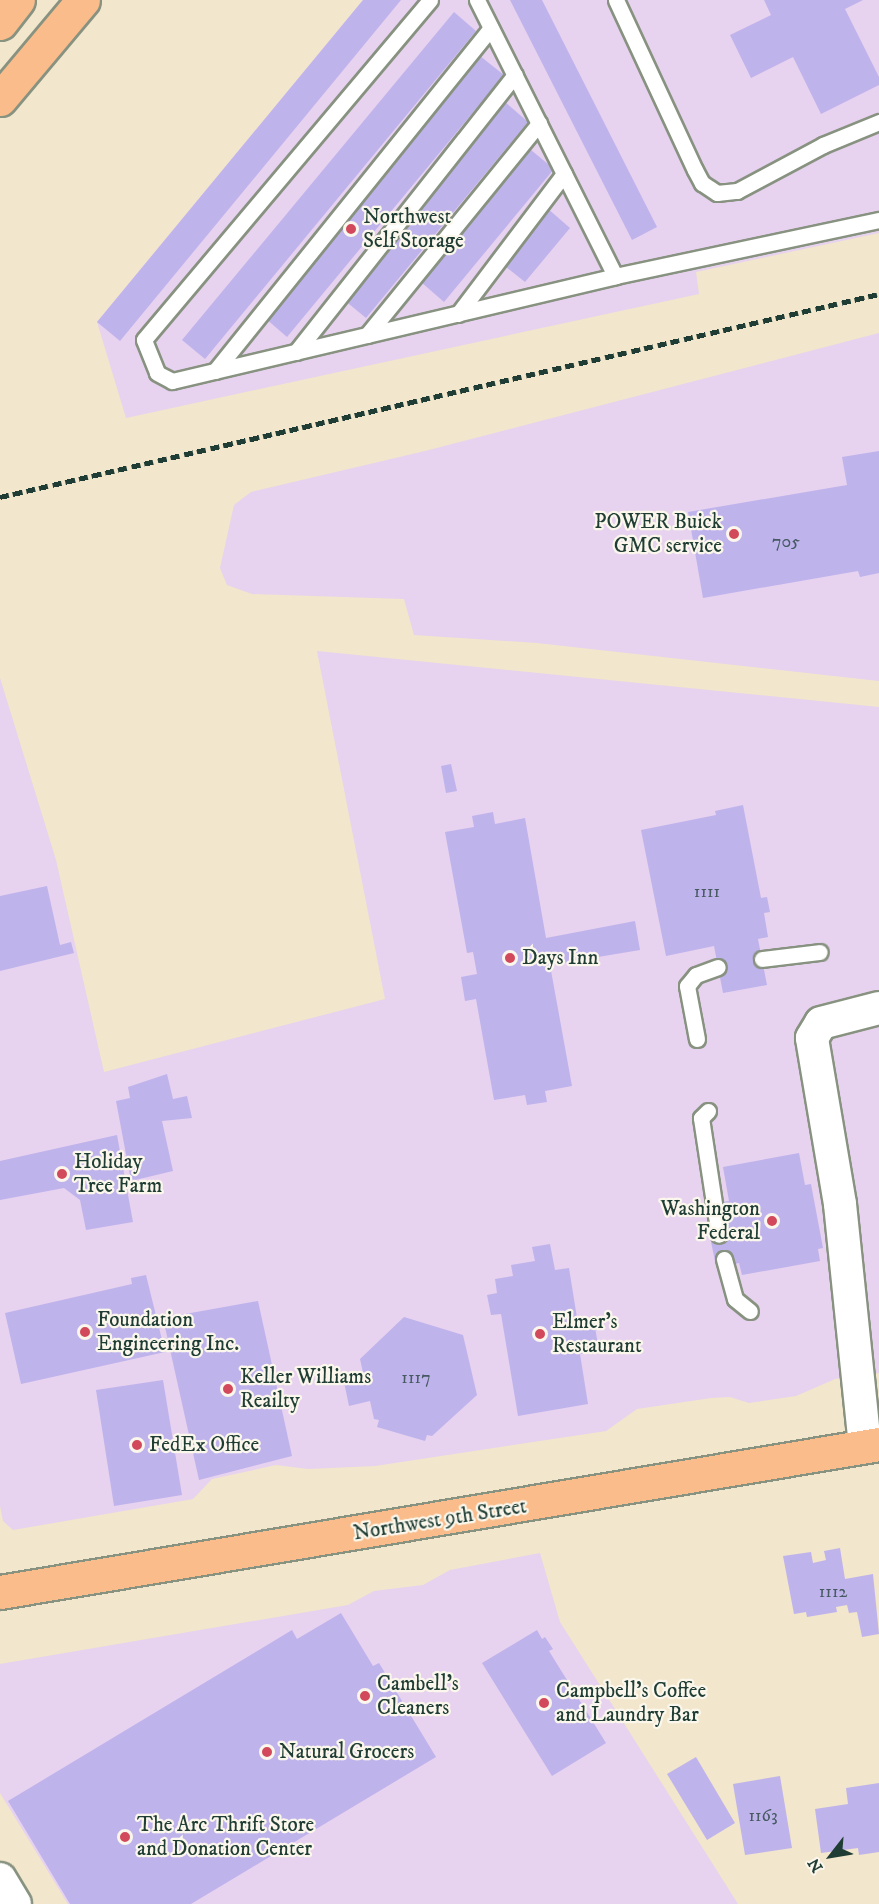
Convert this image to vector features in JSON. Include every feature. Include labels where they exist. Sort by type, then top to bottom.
[{"type":"main road","points":[[0,23],[18,0]]},
{"type":"main road","points":[[0,99],[83,0]]},
{"type":"main road","name":"Northwest 9th Street","points":[[0,1592],[687,1479],[872,1445]]},
{"type":"street","points":[[872,1445],[840,1204],[812,1038],[820,1023],[879,1008]]},
{"type":"street","points":[[0,1879],[15,1904]]},
{"type":"lane","points":[[430,0],[144,340],[157,373],[172,381],[615,276],[879,220]]},
{"type":"lane","points":[[477,0],[615,276]]},
{"type":"lane","points":[[616,0],[695,170],[702,183],[717,193],[737,191],[823,145],[879,122]]},
{"type":"lane","points":[[215,371],[491,28]]},
{"type":"lane","points":[[296,352],[515,75]]},
{"type":"lane","points":[[367,335],[539,123]]},
{"type":"lane","points":[[458,314],[564,174]]},
{"type":"lane","points":[[762,959],[820,952]]},
{"type":"lane","points":[[697,1039],[687,986],[696,975],[718,967]]},
{"type":"lane","points":[[708,1111],[701,1118],[719,1235]]},
{"type":"lane","points":[[724,1260],[735,1299],[750,1311]]},
{"type":"shaded area","points":[[363,0],[879,0],[879,233],[696,272],[699,294],[126,418],[97,322]]},
{"type":"shaded area","points":[[879,333],[879,681],[537,643],[414,635],[404,599],[252,594],[227,585],[220,568],[234,505],[251,492],[425,451]]},
{"type":"shaded area","points":[[317,651],[879,707],[879,1373],[835,1379],[796,1396],[749,1403],[730,1397],[711,1398],[637,1409],[606,1431],[375,1466],[308,1469],[276,1465],[212,1479],[193,1499],[13,1530],[3,1521],[0,1506],[0,678],[56,860],[104,1072],[385,999]]},
{"type":"shaded area","points":[[540,1553],[560,1622],[738,1904],[68,1904],[0,1793],[0,1664],[348,1605],[374,1591],[423,1585],[450,1570]]},
{"type":"building","points":[[363,0],[401,0],[120,341],[97,322]]},
{"type":"building","points":[[510,0],[542,0],[657,227],[632,240]]},
{"type":"building","points":[[764,0],[863,0],[845,9],[879,77],[879,85],[821,114],[793,57],[751,78],[730,35],[771,15]]},
{"type":"building","points":[[454,12],[476,31],[205,359],[182,340]]},
{"type":"building","points":[[480,56],[504,75],[287,337],[265,318]]},
{"type":"building","points":[[505,102],[528,122],[366,318],[343,299]]},
{"type":"building","points":[[531,150],[554,169],[444,302],[421,282]]},
{"type":"building","points":[[547,208],[570,228],[525,282],[501,263]]},
{"type":"building","points":[[879,451],[879,573],[860,577],[858,571],[703,598],[688,512],[847,485],[842,457]]},
{"type":"building","points":[[451,764],[457,791],[446,793],[441,766]]},
{"type":"building","points":[[743,805],[761,898],[767,897],[770,912],[764,913],[768,937],[758,939],[767,985],[723,993],[714,946],[666,956],[641,830],[716,815],[715,811]]},
{"type":"building","points":[[493,812],[495,824],[525,818],[546,938],[635,921],[640,950],[550,965],[572,1086],[545,1091],[547,1102],[527,1105],[525,1095],[494,1100],[476,999],[465,1001],[461,977],[477,974],[473,952],[467,953],[445,832],[474,827],[472,816]]},
{"type":"building","points":[[47,886],[60,945],[71,942],[74,953],[0,971],[0,896]]},
{"type":"building","points":[[167,1074],[173,1099],[187,1096],[192,1118],[162,1121],[173,1171],[131,1181],[116,1101],[130,1098],[128,1087]]},
{"type":"building","name":"Holiday Tree Farm","points":[[117,1135],[133,1222],[86,1230],[80,1200],[64,1188],[0,1200],[0,1161]]},
{"type":"building","points":[[799,1153],[805,1185],[811,1184],[823,1248],[818,1249],[820,1261],[742,1275],[739,1263],[735,1264],[733,1258],[715,1261],[710,1237],[729,1233],[723,1202],[729,1201],[723,1167]]},
{"type":"building","points":[[550,1244],[555,1270],[569,1268],[578,1324],[594,1321],[599,1351],[580,1354],[588,1404],[518,1416],[501,1314],[491,1315],[487,1295],[497,1293],[495,1279],[513,1276],[511,1265],[535,1261],[532,1247]]},
{"type":"building","name":"Foundation Engineering Inc.","points":[[146,1275],[165,1352],[21,1384],[5,1313],[132,1284],[131,1278]]},
{"type":"building","points":[[258,1301],[292,1456],[199,1480],[163,1318]]},
{"type":"building","points":[[404,1317],[463,1335],[477,1395],[432,1436],[427,1435],[425,1441],[377,1427],[379,1420],[374,1419],[370,1401],[349,1406],[344,1382],[364,1377],[360,1359]]},
{"type":"building","points":[[163,1380],[182,1495],[114,1506],[96,1390]]},
{"type":"building","points":[[840,1548],[845,1579],[873,1574],[879,1634],[862,1637],[857,1612],[849,1613],[847,1605],[836,1607],[837,1612],[807,1617],[806,1612],[794,1614],[783,1556],[811,1552],[813,1563],[826,1560],[824,1551]]},
{"type":"building","points":[[341,1613],[373,1666],[379,1663],[436,1757],[191,1904],[70,1904],[8,1801],[292,1630],[297,1639]]},
{"type":"building","name":"Campbell's Coffee and Laundry Bar","points":[[537,1630],[542,1639],[545,1637],[553,1649],[549,1651],[606,1743],[552,1776],[482,1663]]},
{"type":"building","points":[[696,1757],[735,1823],[707,1840],[667,1774]]},
{"type":"building","points":[[780,1776],[792,1848],[745,1855],[733,1784]]},
{"type":"building","points":[[879,1783],[879,1852],[859,1855],[858,1848],[821,1853],[815,1809],[848,1804],[846,1788]]},
{"type":"railway","points":[[0,497],[879,294]]},
{"type":"place","name":"Northwest Self Storage","points":[[351,229]]},
{"type":"place","name":"POWER Buick GMC service","points":[[734,534]]},
{"type":"place","name":"Days Inn","points":[[510,958]]},
{"type":"place","name":"Holiday Tree Farm","points":[[62,1174]]},
{"type":"place","name":"Washington Federal","points":[[772,1221]]},
{"type":"place","name":"Foundation Engineering Inc.","points":[[85,1332]]},
{"type":"place","name":"Elmer's Restaurant","points":[[540,1334]]},
{"type":"place","name":"Keller Williams Reailty","points":[[228,1389]]},
{"type":"place","name":"FedEx Office","points":[[137,1445]]},
{"type":"place","name":"Cambell's Cleaners","points":[[365,1696]]},
{"type":"place","name":"Campbell's Coffee and Laundry Bar","points":[[544,1703]]},
{"type":"place","name":"Natural Grocers","points":[[267,1752]]},
{"type":"place","name":"The Arc Thrift Store and Donation Center","points":[[125,1837]]}]
